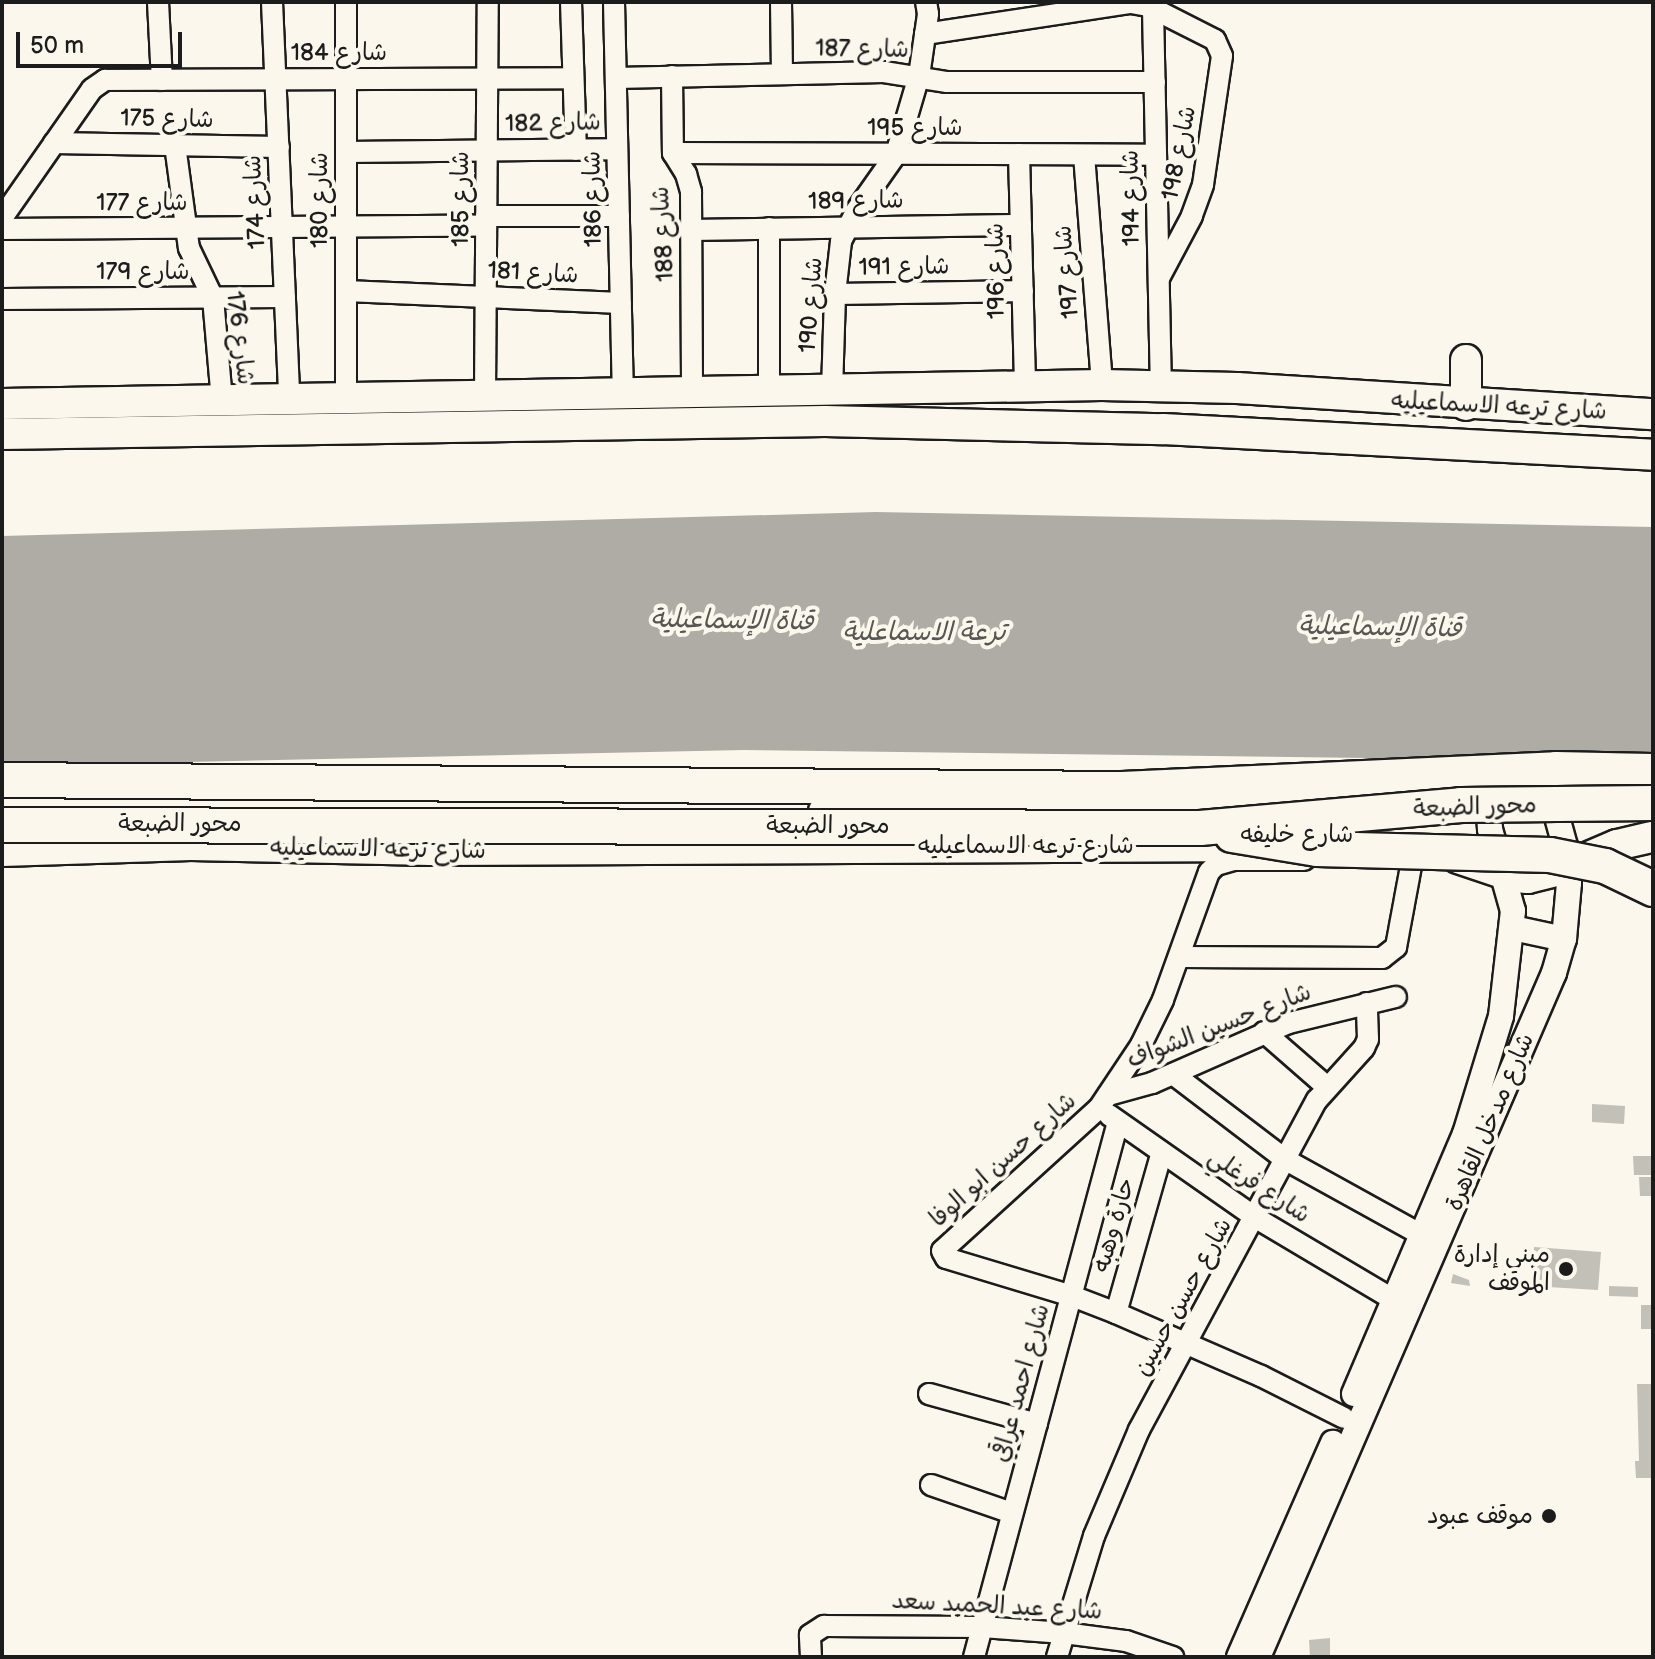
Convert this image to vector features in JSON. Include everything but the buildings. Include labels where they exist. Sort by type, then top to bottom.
[{"type":"highway","name":"محور الضبعة","points":[[2,780],[1122,789],[1556,769],[1653,771]]},
{"type":"highway","name":"محور الضبعة","points":[[6,819],[1200,828],[1461,805],[1653,803]]},
{"type":"highway","points":[[1200,828],[1317,849],[1550,855],[1605,866],[1653,889]]},
{"type":"main road","points":[[1466,360],[1466,405]]},
{"type":"main road","name":"شارع ترعه الاسماعيليه","points":[[2,404],[1102,385],[1237,388],[1466,405],[1653,414]]},
{"type":"main road","name":"شارع ترعه الاسماعيليه","points":[[2,434],[825,421],[1266,433],[1653,455]]},
{"type":"main road","name":"شارع ترعه الاسماعيليه","points":[[6,819],[622,814],[1551,795],[1653,796]]},
{"type":"main road","name":"شارع ترعه الاسماعيليه","points":[[2,851],[191,845],[431,850],[1394,846],[1443,853],[1514,877],[1543,876],[1617,845],[1653,837]]},
{"type":"street","points":[[158,2],[162,80]]},
{"type":"street","name":"شارع 174","points":[[272,2],[289,399]]},
{"type":"street","name":"شارع 180","points":[[346,2],[346,398]]},
{"type":"street","name":"شارع 185","points":[[485,396],[488,2]]},
{"type":"street","points":[[571,2],[576,150]]},
{"type":"street","name":"شارع 186","points":[[614,2],[623,394]]},
{"type":"street","points":[[781,2],[782,74]]},
{"type":"street","name":"شارع 190","points":[[832,391],[835,294],[841,241],[896,154],[919,76],[926,2]]},
{"type":"street","points":[[925,34],[1123,3],[1153,9]]},
{"type":"street","name":"شارع 198","points":[[1153,9],[1209,34],[1222,56],[1203,185],[1192,216],[1159,278]]},
{"type":"street","name":"شارع 194","points":[[1153,9],[1161,387]]},
{"type":"street","name":"شارع 187","points":[[616,78],[902,72],[947,82],[1155,82]]},
{"type":"street","name":"شارع 188","points":[[672,76],[673,153],[690,183],[692,393]]},
{"type":"street","name":"شارع 184","points":[[54,143],[92,89],[105,80],[573,78]]},
{"type":"street","points":[[2,218],[54,143]]},
{"type":"street","name":"شارع 175","points":[[54,143],[279,147]]},
{"type":"street","name":"شارع 176","points":[[175,145],[186,230],[195,264],[213,298],[222,400]]},
{"type":"street","name":"شارع 182","points":[[346,152],[617,149]]},
{"type":"street","name":"شارع 195","points":[[673,153],[1156,155]]},
{"type":"street","name":"شارع 196","points":[[1019,154],[1025,387]]},
{"type":"street","name":"شارع 197","points":[[1084,155],[1102,385]]},
{"type":"street","name":"شارع 177","points":[[2,229],[347,229],[619,216]]},
{"type":"street","name":"شارع 189","points":[[691,230],[1021,225]]},
{"type":"street","points":[[769,228],[769,392]]},
{"type":"street","name":"شارع 181","points":[[346,291],[621,303]]},
{"type":"street","name":"شارع 191","points":[[835,294],[1023,291]]},
{"type":"street","name":"شارع 179","points":[[2,299],[285,297]]},
{"type":"street","name":"شارع مدخل القاهرة","points":[[1258,1657],[1362,1446],[1534,1021],[1564,939],[1568,863],[1551,795]]},
{"type":"street","name":"شارع مدخل القاهرة","points":[[1239,1657],[1465,1134],[1488,1066],[1504,999],[1513,928],[1511,899],[1490,829],[1488,797]]},
{"type":"street","name":"شارع خليفه","points":[[1104,1101],[1141,1045],[1180,957],[1205,881],[1216,865],[1225,861],[1412,861],[1482,875],[1504,873]]},
{"type":"street","points":[[1180,957],[1373,959],[1390,954],[1396,947],[1412,861]]},
{"type":"street","points":[[1513,928],[1564,939]]},
{"type":"street","name":"شارع حسين الشواف","points":[[1104,1101],[1173,1074],[1264,1032],[1315,1015],[1396,997]]},
{"type":"street","name":"شارع حسن حسين","points":[[1057,1657],[1094,1536],[1139,1430],[1326,1086],[1364,1048],[1368,1039],[1367,1003]]},
{"type":"street","points":[[1264,1032],[1326,1086]]},
{"type":"street","points":[[1173,1074],[1286,1160],[1422,1235]]},
{"type":"street","name":"شارع فرغلي","points":[[1104,1101],[1118,1122],[1256,1218],[1394,1300]]},
{"type":"street","name":"شارع حسن ابو الوفا","points":[[1072,1296],[946,1258],[942,1251],[1104,1101]]},
{"type":"street","name":"شارع احمد عراقي","points":[[974,1657],[1118,1122]]},
{"type":"street","name":"حارة وهبه","points":[[1116,1313],[1162,1152]]},
{"type":"street","points":[[1072,1296],[1185,1343],[1344,1418]]},
{"type":"street","points":[[929,1394],[1037,1424]]},
{"type":"street","points":[[931,1485],[1012,1513]]},
{"type":"street","name":"شارع عبد الحميد سعد","points":[[811,1657],[810,1635],[816,1628],[982,1627],[1126,1641],[1173,1657]]},
{"type":"water","name":"ترعة الاسماعلية","points":[[876,512],[1653,527],[1653,764],[744,750],[2,766],[2,536]]},
{"type":"place","name":"مبنى إدارة الموقف","points":[[1566,1269]]},
{"type":"place","name":"موقف عبود","points":[[1549,1516]]},
{"type":"water label","name":"قناة الإسماعيلية","points":[[732,621]]},
{"type":"water label","name":"قناة الإسماعيلية","points":[[1380,628]]}]
